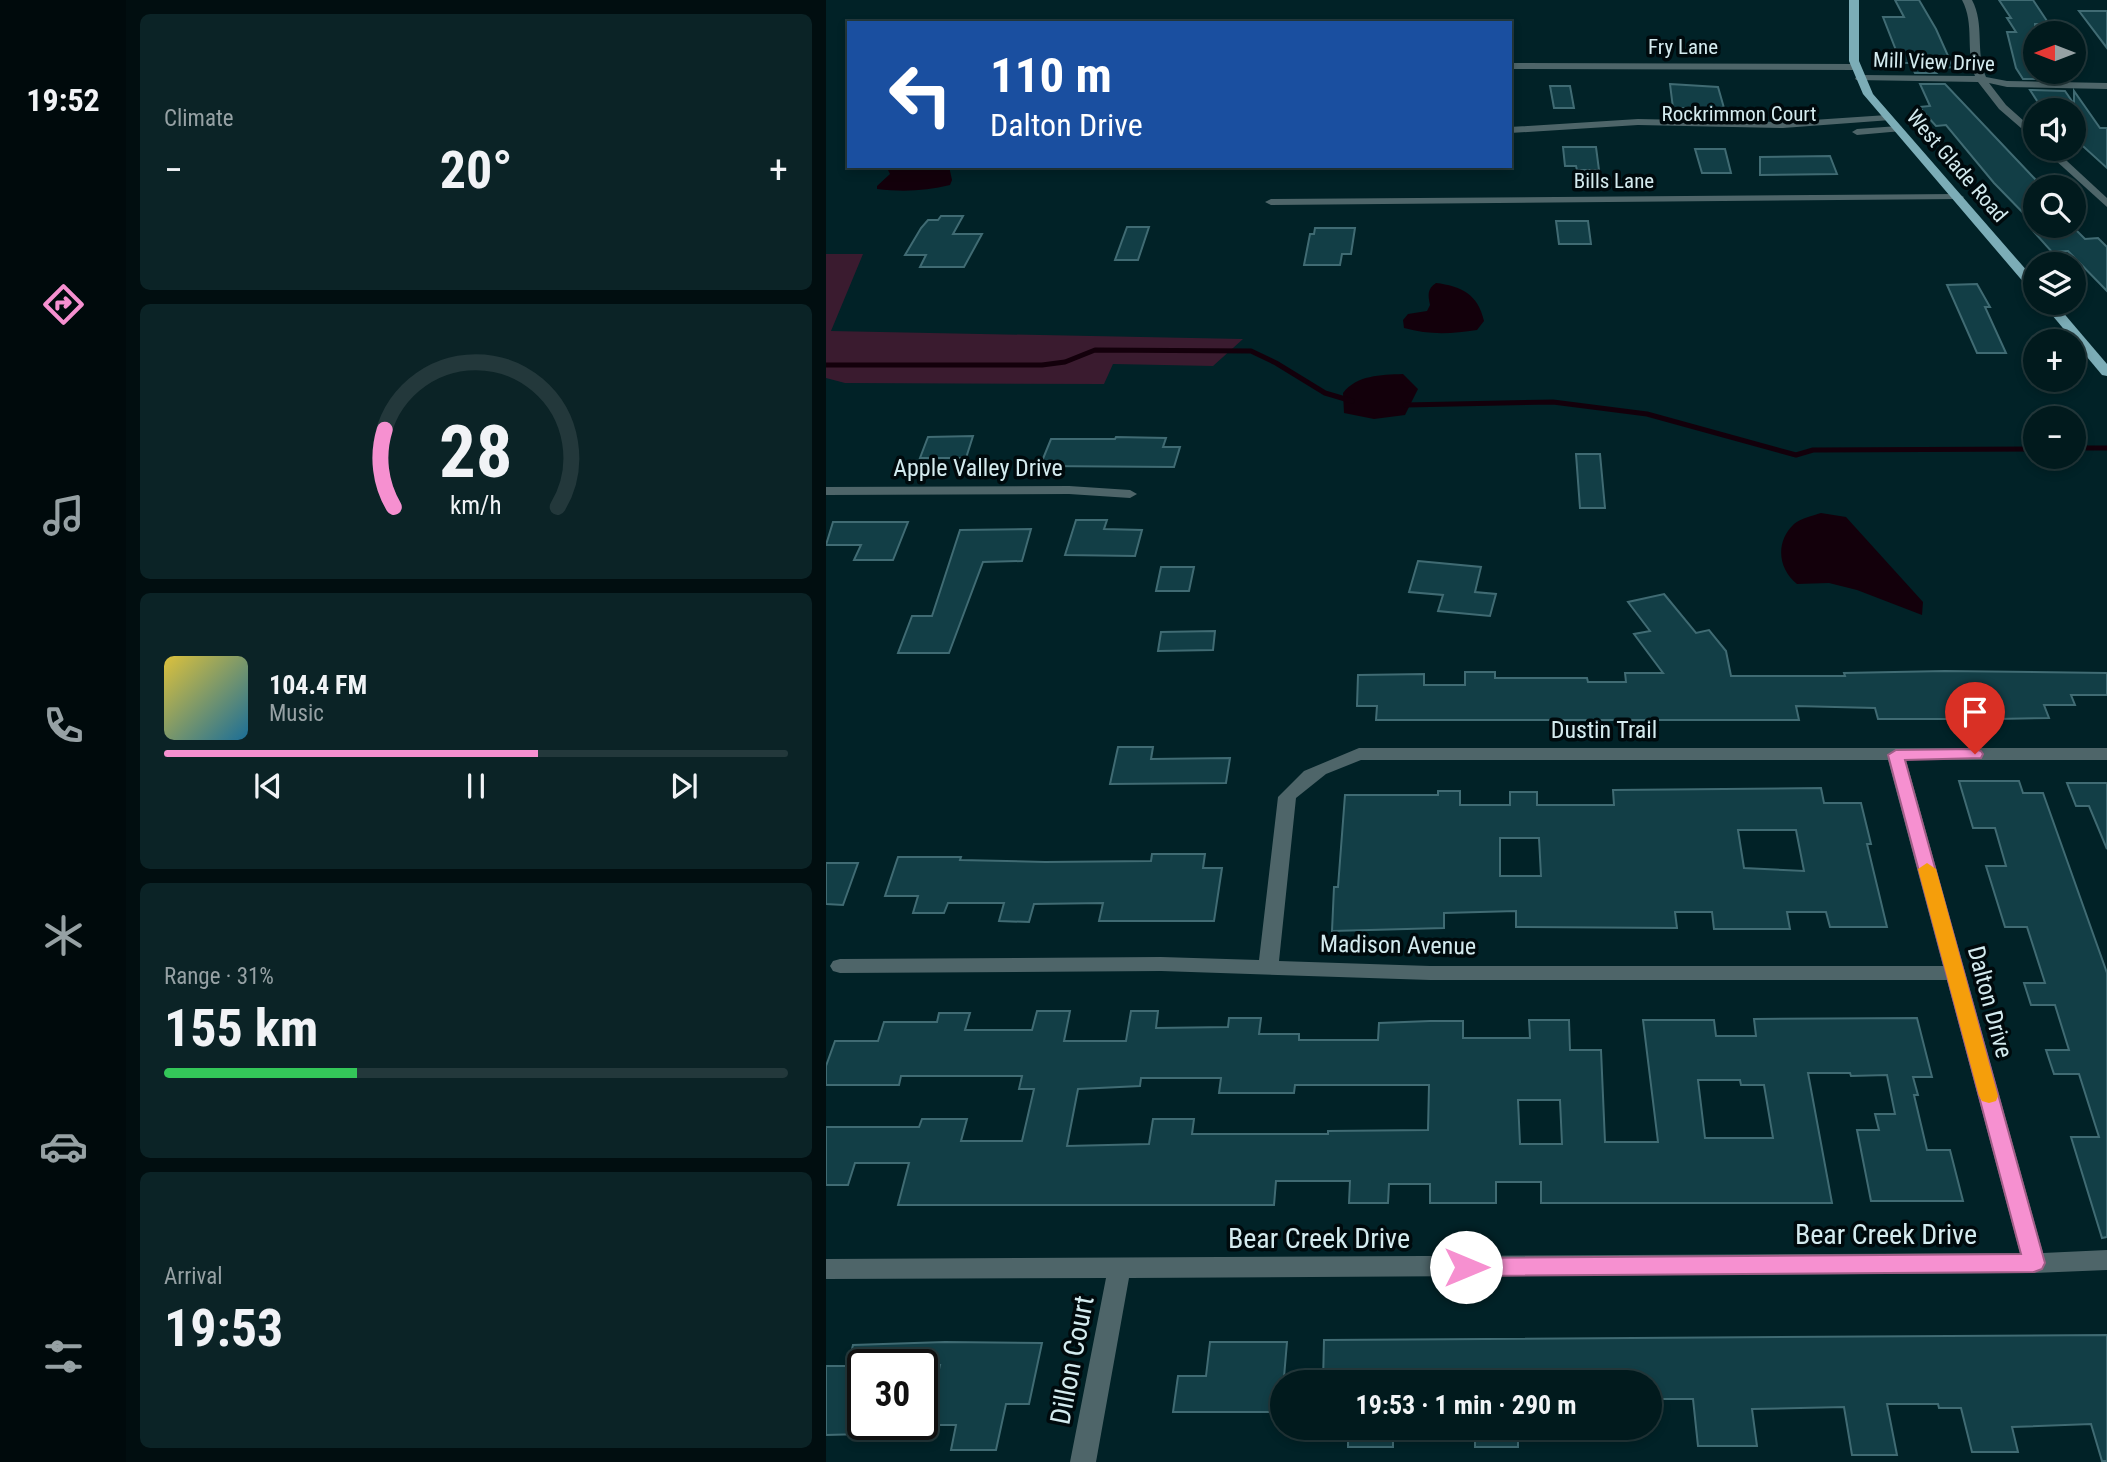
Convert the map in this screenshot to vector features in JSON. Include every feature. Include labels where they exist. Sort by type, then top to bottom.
[{"type":"main road","points":[[1854,0],[1856,18],[1852,47],[1857,73]]},
{"type":"main road","name":"West Glade Road","points":[[1857,73],[1865,90],[1886,118],[2023,274]]},
{"type":"main road","points":[[2058,315],[2107,372]]},
{"type":"street","points":[[1967,0],[1973,9],[1977,30],[1978,70],[1986,84],[2023,124]]},
{"type":"street","name":"Fry Lane","points":[[1512,66],[1857,73]]},
{"type":"street","name":"Mill View Drive","points":[[1857,73],[1986,84]]},
{"type":"street","name":"Mill View Drive","points":[[1865,90],[1986,84],[2107,86]]},
{"type":"street","name":"Rockrimmon Court","points":[[1755,130],[1886,118]]},
{"type":"street","points":[[1809,124],[1818,134]]},
{"type":"street","name":"Rockrimmon Court","points":[[1512,130],[1582,127],[1595,132],[1690,129],[1818,134],[1898,130]]},
{"type":"street","points":[[2061,161],[2107,204]]},
{"type":"street","name":"Bills Lane","points":[[1271,202],[1958,197]]},
{"type":"street","name":"Apple Valley Drive","points":[[826,491],[1069,490],[1130,494]]},
{"type":"street","name":"Dustin Trail","points":[[1268,968],[1287,797],[1301,780],[1322,768],[1359,754],[2107,754]]},
{"type":"street","name":"Dalton Drive","points":[[1896,755],[2034,1263]]},
{"type":"street","name":"Madison Avenue","points":[[840,966],[1161,964],[1430,974],[1955,973]]},
{"type":"street","name":"Bear Creek Drive","points":[[826,1269],[2034,1263],[2107,1260]]},
{"type":"street","name":"Dillon Court","points":[[1083,1462],[1119,1269]]},
{"type":"shaded area","points":[[949,168],[952,180],[950,185],[923,190],[877,189],[890,174],[888,170]]},
{"type":"shaded area","points":[[826,254],[863,254],[831,331],[1243,339],[1213,366],[1113,364],[1104,384],[845,383],[826,378]]},
{"type":"shaded area","points":[[1436,283],[1461,289],[1473,298],[1484,321],[1477,330],[1440,333],[1404,328],[1403,320],[1408,314],[1427,311],[1430,305],[1430,290]]},
{"type":"shaded area","points":[[1403,374],[1418,389],[1405,415],[1374,419],[1344,413],[1343,393],[1355,383],[1370,377]]},
{"type":"shaded area","points":[[1821,513],[1846,517],[1923,602],[1922,615],[1857,590],[1829,583],[1797,584],[1791,578],[1781,555],[1784,539],[1794,524]]},
{"type":"building","points":[[1895,0],[1919,0],[1953,67],[1933,70],[1936,73],[1915,73],[1910,63],[1901,63],[1883,17],[1904,17]]},
{"type":"building","points":[[1999,0],[2033,0],[2047,21],[2023,21],[2023,79],[2016,68],[2007,32],[2016,32],[2007,18],[2011,18]]},
{"type":"building","points":[[2079,11],[2107,11],[2107,48]]},
{"type":"building","points":[[1670,84],[1718,87],[1724,108],[1673,108]]},
{"type":"building","points":[[1920,84],[1945,84],[2031,175],[2023,175],[2023,213],[1994,183],[1946,125],[1936,126],[1919,107],[1930,106]]},
{"type":"building","points":[[1550,86],[1570,86],[1574,108],[1554,108]]},
{"type":"building","points":[[2030,90],[2065,91],[2070,98],[2035,98]]},
{"type":"building","points":[[2086,108],[2100,128],[2107,128],[2107,168],[2086,149]]},
{"type":"building","points":[[1563,147],[1596,147],[1599,170],[1577,170],[1576,166],[1565,166]]},
{"type":"building","points":[[1695,149],[1725,149],[1731,173],[1702,173]]},
{"type":"building","points":[[1830,156],[1837,174],[1760,175],[1760,157]]},
{"type":"building","points":[[941,216],[963,216],[953,234],[982,234],[964,267],[920,267],[926,255],[905,255],[928,220],[938,220]]},
{"type":"building","points":[[1556,221],[1588,221],[1591,244],[1559,244]]},
{"type":"building","points":[[1127,227],[1149,227],[1138,260],[1115,260]]},
{"type":"building","points":[[1315,228],[1355,228],[1351,254],[1342,254],[1340,265],[1304,265],[1310,234],[1314,234]]},
{"type":"building","points":[[2039,238],[2098,238],[2107,247],[2107,291],[2086,269],[2086,252],[2052,252]]},
{"type":"building","points":[[1977,284],[1990,307],[1985,307],[2006,353],[1977,353],[1947,285]]},
{"type":"building","points":[[973,436],[966,458],[920,458],[928,437]]},
{"type":"building","points":[[1166,438],[1163,447],[1180,447],[1174,467],[1040,466],[1051,439]]},
{"type":"building","points":[[1576,454],[1600,454],[1605,508],[1580,508]]},
{"type":"building","points":[[1076,520],[1107,520],[1104,529],[1142,530],[1135,556],[1065,555]]},
{"type":"building","points":[[833,522],[908,522],[893,560],[854,560],[861,545],[826,545]]},
{"type":"building","points":[[1031,529],[1022,561],[983,562],[949,653],[898,653],[912,616],[932,616],[960,530]]},
{"type":"building","points":[[1418,561],[1481,567],[1475,592],[1496,594],[1490,616],[1438,611],[1443,595],[1409,592]]},
{"type":"building","points":[[1161,567],[1194,567],[1189,591],[1156,591]]},
{"type":"building","points":[[1664,594],[1696,633],[1709,630],[1726,651],[1731,676],[1845,676],[1844,673],[1945,671],[2107,673],[2107,695],[2071,695],[2075,705],[2044,705],[2049,718],[1996,719],[1878,719],[1875,708],[1796,706],[1799,720],[1376,720],[1377,706],[1357,706],[1358,675],[1424,674],[1424,685],[1465,685],[1465,672],[1495,672],[1495,678],[1587,678],[1588,682],[1626,682],[1625,673],[1663,673],[1634,634],[1650,631],[1628,602]]},
{"type":"building","points":[[1215,631],[1213,650],[1158,651],[1161,632]]},
{"type":"building","points":[[1118,747],[1153,747],[1151,759],[1230,758],[1226,783],[1110,784]]},
{"type":"building","points":[[1959,781],[2019,781],[2023,793],[2043,793],[2107,973],[2107,1237],[2102,1238],[2071,1137],[2099,1137],[2079,1074],[2054,1074],[2046,1050],[2069,1050],[2055,1005],[2031,1005],[2024,983],[2045,983],[2027,927],[2005,927],[1986,866],[2006,866],[1995,828],[1973,828]]},
{"type":"building","points":[[2067,783],[2107,783],[2107,849],[2089,806],[2076,806]]},
{"type":"building","points":[[1821,788],[1824,803],[1861,803],[1871,844],[1867,844],[1887,927],[1830,927],[1826,912],[1787,912],[1790,929],[1714,929],[1712,912],[1675,912],[1677,928],[1516,927],[1516,911],[1444,913],[1444,928],[1332,931],[1334,887],[1338,887],[1345,795],[1438,795],[1438,791],[1460,791],[1460,805],[1510,805],[1510,792],[1537,792],[1537,805],[1614,805],[1613,790]],"holes":[[[1738,830],[1796,830],[1804,871],[1744,868]],[[1500,838],[1539,838],[1541,876],[1500,876]]]},
{"type":"building","points":[[1152,854],[1205,854],[1203,868],[1222,868],[1214,921],[1099,921],[1103,903],[1034,904],[1029,922],[999,921],[1004,903],[948,903],[944,913],[913,913],[918,896],[885,896],[898,857],[961,857],[960,860],[1045,862],[1151,861]]},
{"type":"building","points":[[826,863],[858,863],[843,905],[826,904]]},
{"type":"building","points":[[1037,1011],[1070,1011],[1064,1041],[1126,1041],[1131,1011],[1158,1011],[1156,1028],[1228,1027],[1229,1018],[1261,1018],[1259,1034],[1299,1034],[1299,1040],[1378,1040],[1379,1023],[1430,1021],[1463,1021],[1463,1038],[1530,1038],[1529,1020],[1569,1020],[1570,1050],[1601,1050],[1605,1142],[1658,1142],[1643,1020],[1714,1020],[1716,1036],[1756,1036],[1754,1019],[1917,1018],[1932,1077],[1913,1077],[1918,1095],[1914,1095],[1927,1150],[1950,1150],[1963,1201],[1871,1201],[1857,1130],[1879,1130],[1875,1114],[1895,1114],[1887,1075],[1851,1076],[1850,1073],[1808,1073],[1832,1203],[1541,1203],[1541,1182],[1496,1182],[1496,1203],[1430,1203],[1430,1184],[1389,1184],[1388,1203],[1349,1203],[1350,1181],[1276,1181],[1274,1205],[898,1205],[909,1163],[855,1163],[848,1185],[826,1185],[826,1127],[919,1127],[922,1119],[967,1119],[961,1141],[1022,1141],[1034,1089],[1019,1089],[1022,1076],[901,1076],[899,1085],[826,1085],[826,1066],[835,1041],[878,1041],[884,1022],[937,1022],[939,1013],[970,1013],[965,1030],[1032,1030]],"holes":[[[1141,1078],[1221,1078],[1219,1093],[1294,1093],[1295,1085],[1429,1085],[1428,1130],[1328,1131],[1328,1134],[1192,1134],[1194,1119],[1153,1119],[1149,1144],[1067,1146],[1078,1089],[1140,1086]],[[1698,1080],[1740,1080],[1741,1085],[1764,1085],[1773,1138],[1705,1138]],[[1518,1100],[1560,1100],[1562,1144],[1520,1144]]]},
{"type":"building","points":[[2107,1335],[2107,1461],[2102,1461],[2091,1424],[2012,1427],[2018,1452],[1972,1452],[1961,1408],[1939,1408],[1938,1404],[1887,1404],[1897,1455],[1852,1455],[1844,1407],[1752,1409],[1757,1446],[1698,1446],[1693,1399],[1662,1399],[1662,1370],[1323,1370],[1324,1340]]},
{"type":"building","points":[[1210,1342],[1287,1342],[1285,1370],[1270,1370],[1270,1412],[1173,1412],[1178,1376],[1206,1376]]},
{"type":"building","points":[[1042,1343],[1029,1404],[1006,1404],[996,1450],[951,1450],[956,1425],[938,1425],[938,1349],[852,1349],[853,1345]]},
{"type":"building","points":[[826,1366],[847,1366],[847,1434],[826,1435]]},
{"type":"building","points":[[1348,1440],[1393,1440],[1393,1447],[1348,1447]]},
{"type":"building","points":[[1475,1440],[1518,1440],[1518,1447],[1475,1447]]},
{"type":"waterway","points":[[826,365],[1042,365],[1065,362],[1095,350],[1251,351],[1325,393],[1352,401]]},
{"type":"waterway","points":[[1405,405],[1553,402],[1647,414],[1796,455],[1813,450],[2023,449]]},
{"type":"waterway","points":[[2086,448],[2107,448]]},
{"type":"slow traffic","points":[[1927,869],[1989,1096]]},
{"type":"route","points":[[1466,1267],[2034,1263],[1896,755],[1975,754]]}]
